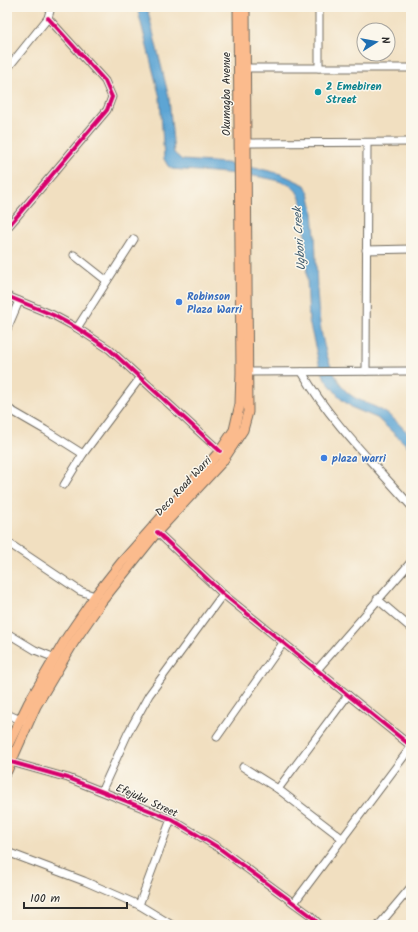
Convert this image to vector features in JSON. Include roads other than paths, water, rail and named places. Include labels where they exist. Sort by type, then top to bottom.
[{"type":"main road","name":"Okumagba Avenue","points":[[238,7],[243,180]]},
{"type":"main road","name":"Okumagba Avenue","points":[[243,159],[246,143],[245,7]]},
{"type":"main road","name":"Deco Road Warri","points":[[7,747],[102,601],[157,532],[222,462],[243,430],[248,412],[243,180]]},
{"type":"main road","name":"Deco Road Warri","points":[[7,771],[24,721],[55,658],[95,596],[121,563],[220,451],[234,430],[240,404],[243,180]]},
{"type":"street","points":[[7,69],[48,18],[51,7]]},
{"type":"street","points":[[318,7],[319,68]]},
{"type":"street","points":[[7,228],[106,110],[112,97],[105,81],[48,18]]},
{"type":"street","points":[[245,68],[411,68]]},
{"type":"street","points":[[246,143],[411,142]]},
{"type":"street","points":[[366,371],[367,143]]},
{"type":"street","points":[[77,328],[134,239]]},
{"type":"street","points":[[366,250],[411,249]]},
{"type":"street","points":[[74,255],[107,281]]},
{"type":"street","points":[[7,296],[77,328],[109,349],[220,451]]},
{"type":"street","points":[[7,330],[19,301]]},
{"type":"street","points":[[247,372],[411,371]]},
{"type":"street","points":[[302,372],[311,389],[362,451],[411,506]]},
{"type":"street","points":[[64,485],[83,454],[140,378]]},
{"type":"street","points":[[7,408],[83,454]]},
{"type":"street","points":[[157,532],[223,594],[411,747],[294,903]]},
{"type":"street","points":[[7,542],[80,591],[95,596]]},
{"type":"street","points":[[316,671],[377,599],[411,562]]},
{"type":"street","points":[[102,790],[128,733],[149,695],[223,594]]},
{"type":"street","points":[[377,599],[411,628]]},
{"type":"street","points":[[7,633],[35,650],[55,658]]},
{"type":"street","points":[[218,737],[283,643]]},
{"type":"street","points":[[278,789],[348,696]]},
{"type":"street","points":[[7,714],[24,721]]},
{"type":"street","name":"Efejuku Street","points":[[11,762],[68,778],[102,790],[172,819],[219,848],[310,915],[320,925]]},
{"type":"street","points":[[243,767],[278,789],[343,839]]},
{"type":"street","points":[[139,905],[172,819]]},
{"type":"street","points":[[7,852],[84,881],[139,905],[172,925]]},
{"type":"street","points":[[379,925],[411,887]]},
{"type":"water","points":[[137,7],[147,7],[169,98],[174,153],[182,160],[226,163],[265,170],[281,174],[305,185],[313,210],[317,295],[322,336],[334,373],[348,393],[356,399],[385,412],[393,418],[411,436],[411,449],[377,418],[353,408],[341,399],[325,379],[319,363],[309,321],[304,214],[297,192],[291,186],[267,178],[172,169],[168,166],[164,159],[160,98]]},
{"type":"place","name":"2 Emebiren Street","points":[[318,92]]},
{"type":"place","name":"Robinson Plaza Warri","points":[[179,302]]},
{"type":"place","name":"plaza warri","points":[[324,458]]},
{"type":"water label","name":"Ugbori Creek","points":[[299,239]]}]
